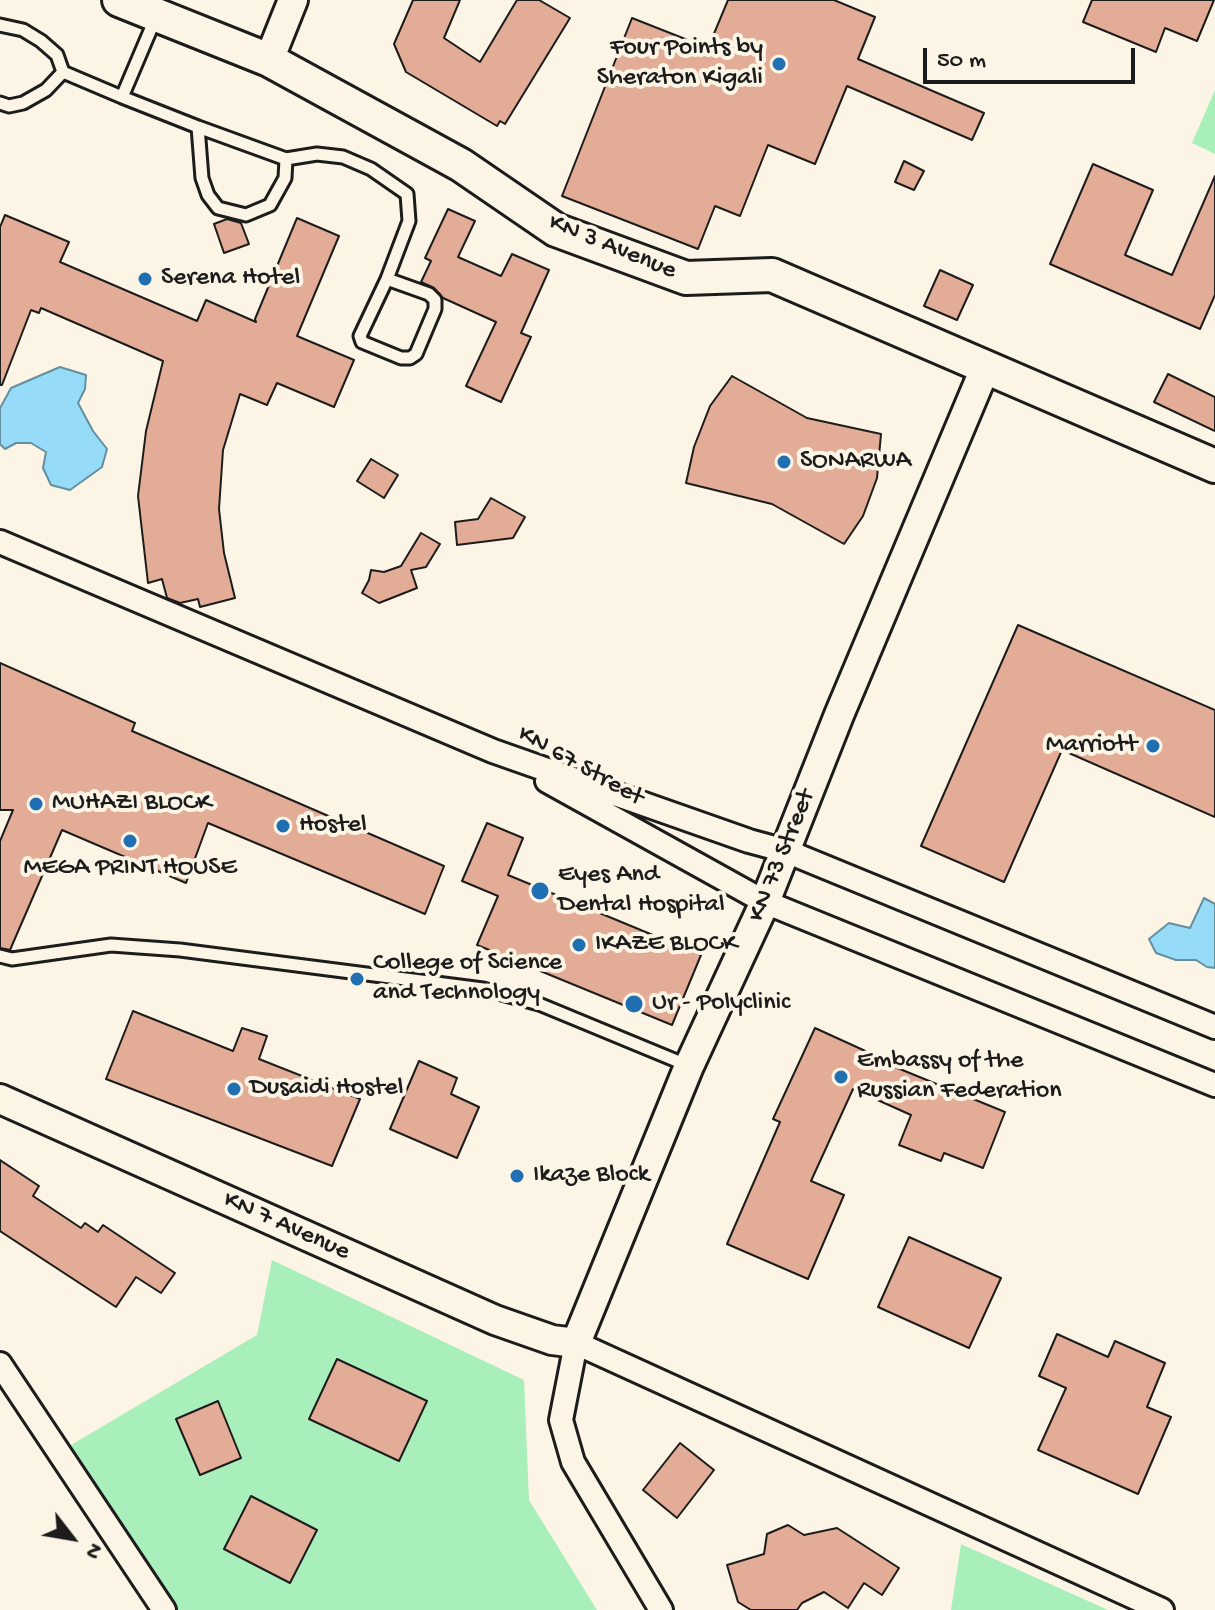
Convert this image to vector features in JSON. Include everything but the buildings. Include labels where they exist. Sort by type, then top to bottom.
[{"type":"main road","name":"KN 3 Avenue","points":[[119,0],[269,60],[461,165],[556,230],[686,278],[772,275],[1215,466]]},
{"type":"street","points":[[269,60],[293,0]]},
{"type":"street","name":"KN 73 Street","points":[[576,1343],[689,1066],[765,902],[839,715],[986,366]]},
{"type":"street","points":[[0,542],[493,751]]},
{"type":"street","name":"KN 67 Street","points":[[493,751],[749,841],[786,851],[1215,1027]]},
{"type":"street","name":"KN 67 Street","points":[[493,751],[765,902],[1215,1085]]},
{"type":"street","name":"KN 7 Avenue","points":[[0,1099],[495,1320],[552,1340],[576,1343]]},
{"type":"street","points":[[661,1610],[573,1462],[561,1420],[576,1343],[1162,1610]]},
{"type":"street","points":[[0,1364],[164,1610]]},
{"type":"lane","points":[[122,97],[156,16]]},
{"type":"lane","points":[[0,25],[23,30],[41,41],[57,55],[63,72],[198,127],[286,159],[317,154],[343,157],[371,169],[407,194],[409,221],[387,279],[360,336],[362,342],[401,358],[410,358],[416,354],[435,309],[435,300],[429,294],[387,279]]},
{"type":"lane","points":[[0,103],[9,106],[23,103],[46,90],[63,72]]},
{"type":"lane","points":[[198,127],[202,178],[208,195],[218,208],[246,215],[270,205],[285,178],[286,159]]},
{"type":"lane","points":[[0,956],[12,959],[111,945],[180,950],[483,989],[539,1004],[689,1066]]},
{"type":"green space","points":[[1215,90],[1215,154],[1192,143]]},
{"type":"green space","points":[[272,1260],[524,1380],[529,1500],[597,1610],[175,1610],[71,1445],[257,1335]]},
{"type":"green space","points":[[961,1544],[1108,1610],[951,1610]]},
{"type":"water","points":[[60,367],[86,375],[85,389],[78,403],[107,449],[102,467],[70,490],[51,485],[43,468],[46,452],[31,443],[16,443],[5,449],[0,444],[0,408],[11,388]]},
{"type":"water","points":[[1204,898],[1215,904],[1215,968],[1196,960],[1176,960],[1156,953],[1149,939],[1169,923],[1190,928]]},
{"type":"place","name":"Four Points by Sheraton Kigali","points":[[779,64]]},
{"type":"place","name":"Serena Hotel","points":[[145,279]]},
{"type":"place","name":"SONARWA","points":[[784,462]]},
{"type":"place","name":"Marriott","points":[[1153,746]]},
{"type":"place","name":"MUHAZI BLOCK","points":[[36,804]]},
{"type":"place","name":"Hostel","points":[[283,826]]},
{"type":"place","name":"MEGA PRINT HOUSE","points":[[130,841]]},
{"type":"place","name":"Eyes And Dental Hospital","points":[[540,891]]},
{"type":"place","name":"IKAZE BLOCK","points":[[579,945]]},
{"type":"place","name":"College of Science and Technology","points":[[357,979]]},
{"type":"place","name":"Ur - Polyclinic","points":[[634,1004]]},
{"type":"place","name":"Embassy of the Russian Federation","points":[[841,1077]]},
{"type":"place","name":"Dusaidi Hostel","points":[[234,1089]]},
{"type":"place","name":"Ikaze Block","points":[[517,1176]]}]
